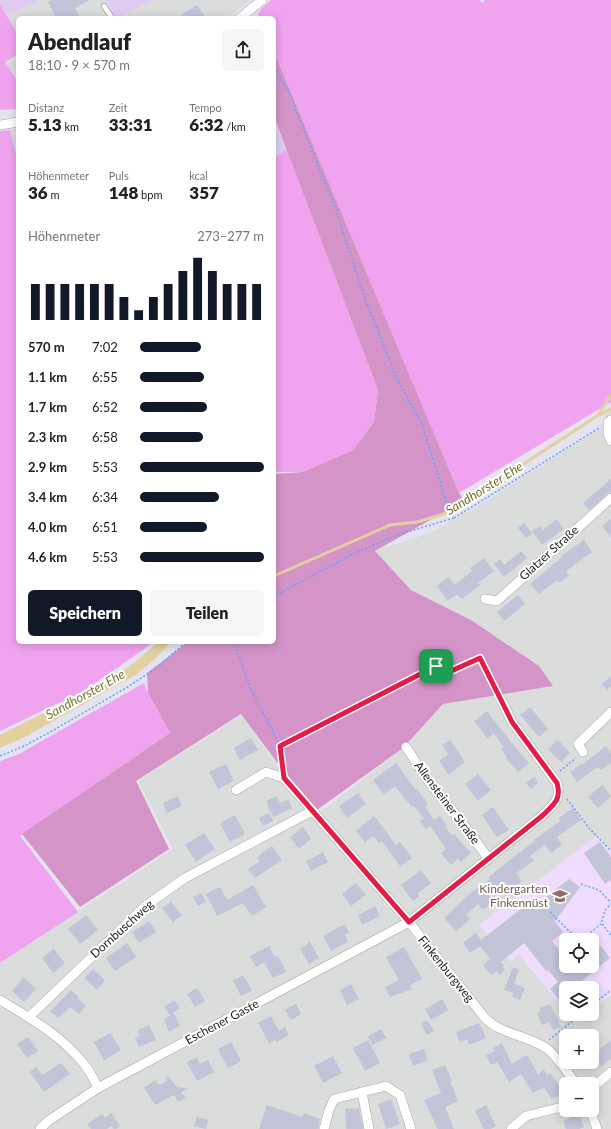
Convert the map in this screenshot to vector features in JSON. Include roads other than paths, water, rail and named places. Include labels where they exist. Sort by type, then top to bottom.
[{"type":"street","points":[[242,16],[262,0]]},
{"type":"street","points":[[0,125],[16,122]]},
{"type":"street","points":[[610,421],[608,434],[611,441]]},
{"type":"street","name":"Glatzer Straße","points":[[485,599],[496,601],[611,498]]},
{"type":"street","name":"Eschener Gaste","points":[[40,1129],[48,1121],[98,1088],[409,922],[542,816],[555,803],[559,796],[559,789],[553,776],[512,722],[502,701]]},
{"type":"street","points":[[583,752],[578,744],[611,712]]},
{"type":"street","name":"Allensteiner Straße","points":[[406,747],[427,779],[488,858]]},
{"type":"street","name":"Finkenburgweg","points":[[236,790],[266,772],[284,778],[409,922],[490,1023],[498,1029],[547,1049],[555,1056],[571,1077]]},
{"type":"street","name":"Dornbuschweg","points":[[29,1017],[144,907],[185,878],[312,811]]},
{"type":"street","points":[[0,1000],[29,1017],[64,1042],[85,1064],[98,1088]]},
{"type":"street","points":[[599,1082],[611,1072]]},
{"type":"street","points":[[324,1129],[329,1110],[334,1099],[386,1086],[400,1095],[411,1129]]},
{"type":"street","points":[[362,1092],[370,1129]]},
{"type":"street","points":[[511,1129],[526,1116],[559,1108]]},
{"type":"street","points":[[593,1117],[597,1129]]},
{"type":"lane","points":[[104,6],[111,16]]},
{"type":"water","points":[[157,644],[169,644],[154,660],[135,675],[25,737],[0,748],[0,735],[129,667]]},
{"type":"waterway","name":"Sandhorster Ehe","points":[[598,415],[611,395]]},
{"type":"waterway","name":"Sandhorster Ehe","points":[[276,575],[390,525],[417,522],[450,512],[597,416],[611,409]]},
{"type":"place","name":"Kindergarten Finkennüst","points":[[560,896]]}]
